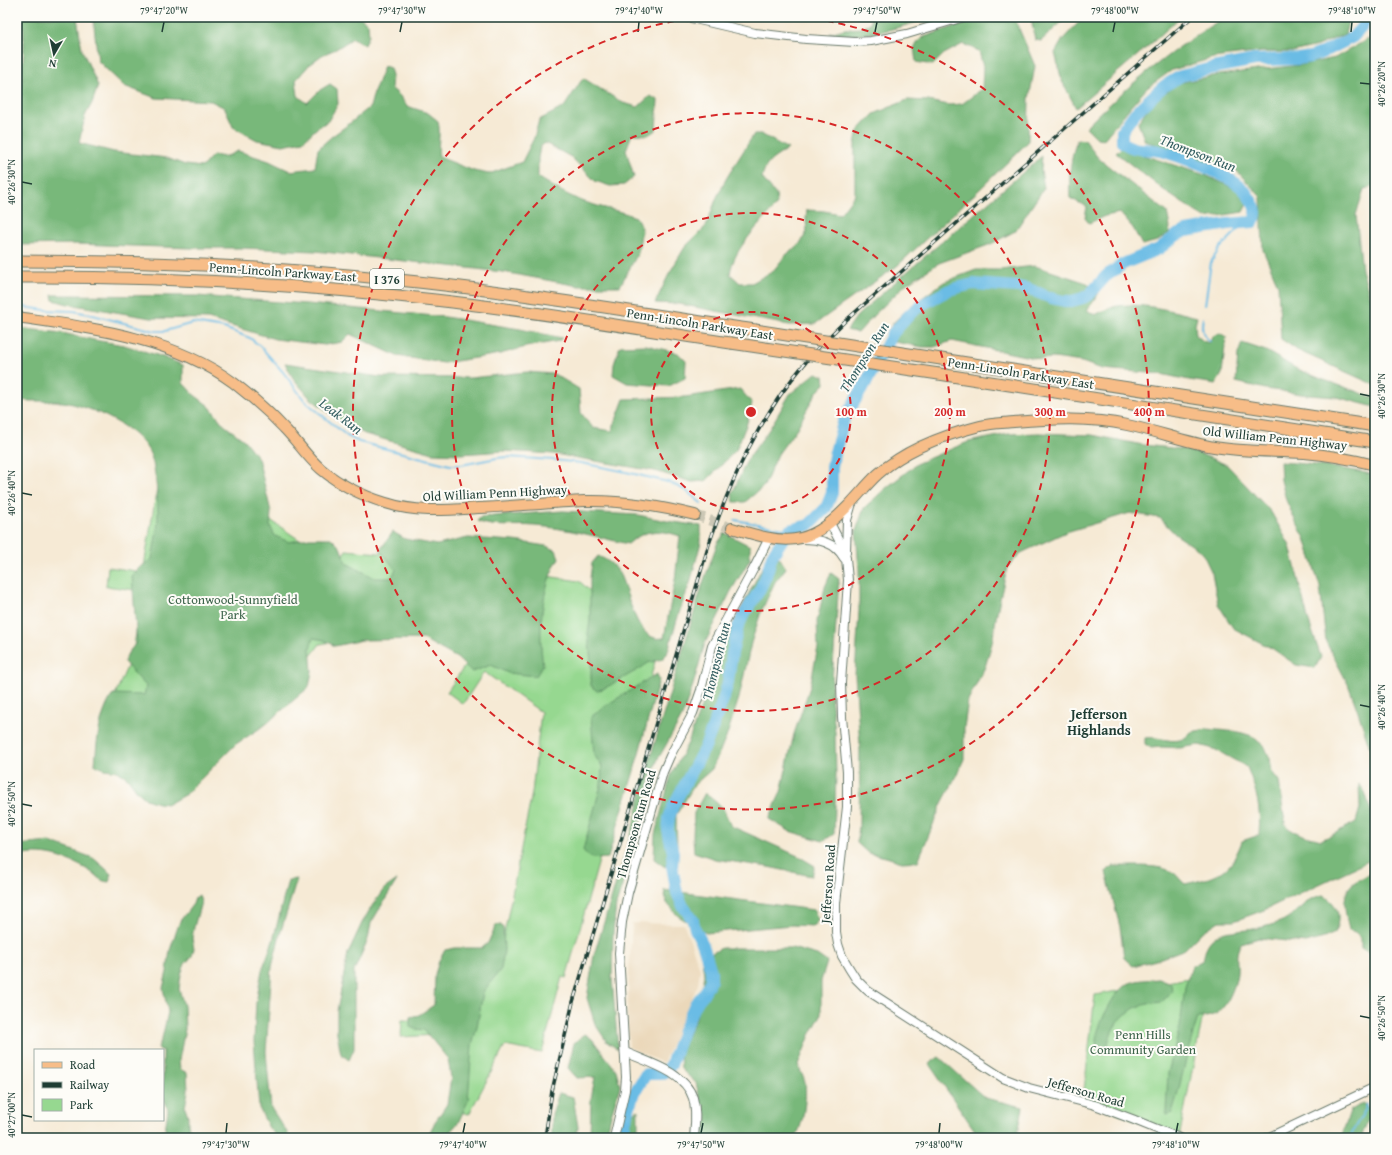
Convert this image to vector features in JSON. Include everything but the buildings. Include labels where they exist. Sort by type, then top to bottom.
[{"type":"highway","name":"Penn-Lincoln Parkway East","points":[[17,261],[202,265],[292,270],[382,278],[527,296],[1375,426]]},
{"type":"highway","name":"Penn-Lincoln Parkway East","points":[[17,277],[104,277],[194,280],[339,290],[491,307],[939,374],[1375,442]]},
{"type":"main road","name":"Old William Penn Highway","points":[[17,317],[111,332],[140,339],[161,346],[195,361],[233,382],[252,398],[284,428],[314,463],[332,477],[356,491],[392,505],[416,510],[440,510],[584,501],[614,501],[645,504],[695,515]]},
{"type":"main road","name":"Old William Penn Highway","points":[[732,528],[773,539],[789,540],[810,536],[830,524],[878,474],[891,464],[942,437],[982,425],[1045,420],[1085,419],[1128,425],[1215,447],[1304,453],[1339,457],[1375,465]]},
{"type":"street","points":[[686,17],[755,33],[813,40],[855,42],[907,34],[964,17]]},
{"type":"street","points":[[846,563],[847,520],[853,501]]},
{"type":"street","name":"Jefferson Road","points":[[830,524],[843,548],[848,580],[848,600],[841,688],[847,772],[847,801],[835,917],[838,944],[842,956],[856,979],[868,991],[1003,1078],[1029,1088],[1095,1105],[1179,1138]]},
{"type":"street","name":"Thompson Run Road","points":[[614,1138],[625,1090],[625,1052],[619,953],[622,922],[628,893],[663,772],[693,713],[701,690],[712,646],[754,568],[773,539]]},
{"type":"street","points":[[799,539],[818,540],[826,543],[838,550],[846,563]]},
{"type":"street","points":[[625,1052],[659,1067],[683,1081],[693,1097],[696,1119],[694,1138]]},
{"type":"street","points":[[1267,1138],[1375,1086]]},
{"type":"shaded area","points":[[632,923],[684,924],[700,969],[698,984],[663,1063],[629,1047],[627,1012]]},
{"type":"green space","points":[[23,17],[77,17],[82,50],[98,86],[92,103],[85,116],[79,143],[114,152],[167,158],[185,165],[202,167],[213,155],[225,157],[238,151],[269,161],[290,171],[315,168],[318,149],[370,107],[384,66],[390,68],[392,76],[391,88],[399,95],[407,106],[428,113],[438,121],[439,157],[474,171],[489,174],[522,162],[534,138],[539,120],[564,107],[583,78],[623,103],[638,107],[650,96],[658,100],[656,130],[648,135],[632,134],[626,150],[634,177],[624,185],[610,186],[595,181],[571,157],[545,143],[540,147],[538,158],[538,177],[551,185],[584,202],[636,217],[642,228],[638,253],[620,286],[579,286],[503,272],[315,251],[75,244],[17,245],[17,100],[21,96],[24,46]]},
{"type":"green space","points":[[93,17],[360,17],[368,24],[369,35],[365,45],[353,38],[336,49],[322,55],[310,64],[296,80],[298,96],[307,103],[320,90],[330,84],[337,89],[338,104],[328,121],[317,128],[303,141],[283,145],[257,140],[233,127],[225,108],[211,101],[156,98],[124,86],[98,61]]},
{"type":"green space","points":[[872,17],[924,17],[920,21],[875,33],[841,35],[830,33],[844,29],[862,28],[870,23]]},
{"type":"green space","points":[[982,17],[1014,17],[1035,66],[1029,99],[1028,142],[897,266],[815,324],[789,325],[679,304],[655,303],[670,272],[685,247],[706,226],[717,197],[726,179],[754,134],[761,134],[788,149],[771,160],[763,172],[762,178],[776,195],[777,204],[736,255],[730,274],[740,283],[752,283],[773,271],[786,255],[799,245],[807,232],[807,210],[840,214],[855,194],[855,144],[858,131],[874,114],[907,100],[928,101],[949,105],[962,104],[982,89],[983,67],[979,51],[963,44],[944,54],[933,65],[916,62],[914,48],[921,38]]},
{"type":"green space","points":[[1031,17],[1067,17],[1041,41],[1035,40]]},
{"type":"green space","points":[[1084,17],[1180,17],[1076,108],[1062,81],[1055,53],[1063,39]]},
{"type":"green space","points":[[1225,17],[1343,17],[1348,22],[1345,34],[1317,46],[1292,52],[1261,52],[1213,58],[1172,70],[1147,88],[1104,139],[1097,138],[1086,127],[1118,96],[1152,68],[1188,41]]},
{"type":"green space","points":[[1368,39],[1375,44],[1375,186],[1364,189],[1356,215],[1362,270],[1370,296],[1375,305],[1375,385],[1297,350],[1281,339],[1278,285],[1263,250],[1261,197],[1237,171],[1145,141],[1138,123],[1150,104],[1178,83],[1212,76],[1301,65],[1335,58]]},
{"type":"green space","points":[[1077,139],[1085,140],[1098,158],[1167,212],[1170,227],[1169,233],[1157,241],[1142,245],[1133,228],[1120,213],[1105,216],[1089,223],[1085,218],[1087,207],[1070,198],[1070,168]]},
{"type":"green space","points":[[1121,148],[1205,175],[1238,190],[1247,204],[1243,212],[1205,218],[1169,194],[1116,153]]},
{"type":"green space","points":[[1042,156],[1041,170],[1044,188],[1015,231],[991,244],[939,263],[906,284],[858,333],[847,330],[857,316],[887,289]]},
{"type":"green space","points":[[1035,266],[1084,282],[1099,292],[1087,310],[1095,315],[1113,307],[1133,305],[1177,312],[1197,317],[1195,325],[1196,335],[1203,341],[1209,343],[1213,336],[1220,333],[1226,337],[1222,374],[1216,384],[1161,374],[1102,369],[1082,362],[1054,358],[1040,359],[952,341],[934,347],[922,347],[884,340],[893,323],[911,306],[944,282],[976,270],[1000,270]]},
{"type":"green space","points":[[52,295],[197,296],[307,304],[445,317],[520,329],[562,338],[559,341],[526,347],[500,354],[444,363],[397,356],[350,334],[342,342],[325,345],[275,339],[208,319],[151,318],[68,304],[53,300]]},
{"type":"green space","points":[[17,328],[62,333],[124,345],[183,365],[183,383],[193,394],[209,406],[224,425],[244,440],[258,458],[271,512],[270,526],[275,536],[289,542],[309,538],[331,538],[340,547],[346,563],[375,578],[391,578],[396,570],[380,550],[393,532],[405,539],[437,545],[468,538],[514,541],[546,546],[556,550],[559,558],[548,582],[542,610],[541,639],[543,665],[536,676],[508,673],[491,665],[472,672],[457,658],[423,639],[362,640],[335,646],[324,640],[313,638],[310,648],[312,671],[309,687],[265,725],[236,744],[186,794],[168,804],[158,803],[146,799],[137,791],[127,777],[117,771],[105,769],[95,765],[98,737],[102,719],[108,702],[113,694],[144,695],[146,686],[124,662],[128,653],[137,642],[132,576],[139,568],[152,559],[157,533],[158,511],[153,462],[145,446],[137,436],[100,413],[74,404],[63,402],[17,400]]},
{"type":"green space","points":[[1242,343],[1266,351],[1297,369],[1375,398],[1375,407],[1336,397],[1266,389],[1236,382],[1238,354]]},
{"type":"green space","points":[[646,345],[678,353],[686,361],[685,378],[669,386],[627,383],[613,375],[614,364],[620,346]]},
{"type":"green space","points":[[285,363],[380,377],[470,378],[527,372],[554,374],[579,389],[581,413],[593,428],[612,431],[624,399],[685,397],[740,389],[752,403],[747,423],[736,450],[706,481],[692,482],[655,471],[554,454],[504,451],[461,454],[433,453],[365,434],[341,422],[310,398],[293,378]]},
{"type":"green space","points":[[816,373],[824,376],[825,384],[816,393],[797,428],[778,454],[764,486],[745,502],[734,502],[732,494],[747,460],[770,428],[790,394]]},
{"type":"green space","points":[[1039,433],[1092,435],[1143,445],[1191,450],[1227,465],[1271,512],[1290,546],[1308,619],[1321,657],[1315,668],[1296,665],[1273,649],[1233,628],[1218,604],[1212,573],[1202,552],[1175,534],[1160,518],[1130,513],[1066,532],[1021,553],[1007,568],[992,643],[985,667],[968,700],[964,728],[964,759],[942,803],[918,861],[902,862],[868,853],[857,843],[859,826],[860,745],[855,675],[859,611],[859,570],[856,531],[864,508],[886,488],[918,463],[968,442],[1009,434]]},
{"type":"green space","name":"Cottonwood-Sunnyfield Park","points":[[164,447],[336,565],[346,550],[414,556],[579,581],[658,651],[566,978],[562,977],[542,1053],[505,1046],[469,1114],[456,1111],[452,1026],[436,1035],[401,1037],[402,1020],[423,1021],[499,960],[532,793],[541,712],[484,672],[463,704],[447,692],[468,661],[410,618],[401,630],[320,644],[263,719],[106,716],[133,653],[142,591],[106,586],[108,567],[143,572]]},
{"type":"green space","points":[[1280,462],[1352,470],[1375,475],[1375,783],[1373,777],[1373,757],[1356,706],[1348,684],[1326,642],[1320,587],[1305,538],[1286,500],[1281,480]]},
{"type":"green space","points":[[563,511],[638,515],[701,526],[701,542],[690,583],[679,613],[667,654],[662,659],[648,663],[607,687],[597,691],[591,686],[591,662],[588,634],[590,620],[590,578],[592,563],[598,556],[615,567],[622,580],[632,610],[642,628],[655,638],[664,638],[675,580],[680,536],[665,532],[652,532],[640,535],[628,544],[582,533],[547,527],[498,526],[477,521],[481,517]]},
{"type":"green space","points":[[725,533],[750,546],[750,559],[731,591],[705,643],[682,717],[658,759],[651,777],[633,852],[616,905],[613,933],[612,978],[618,1049],[607,1042],[595,1024],[587,998],[594,955],[632,831],[650,759],[703,583],[717,544]]},
{"type":"green space","points":[[779,557],[786,568],[775,582],[761,612],[751,643],[739,698],[726,738],[712,769],[695,784],[676,815],[677,850],[665,867],[654,859],[655,834],[671,775],[688,743],[727,636],[762,568]]},
{"type":"green space","points":[[831,573],[839,579],[831,696],[835,732],[836,775],[834,834],[823,841],[789,831],[769,819],[781,792],[794,734],[810,687],[818,647],[817,621],[825,587]]},
{"type":"green space","points":[[657,674],[659,680],[608,858],[597,859],[588,856],[583,850],[601,785],[602,766],[594,755],[591,717],[605,706]]},
{"type":"green space","points":[[1207,729],[1239,732],[1252,736],[1265,747],[1270,759],[1272,772],[1279,781],[1285,824],[1293,831],[1306,836],[1321,840],[1356,822],[1360,808],[1359,784],[1365,792],[1375,824],[1375,858],[1264,910],[1234,921],[1219,921],[1201,933],[1185,949],[1156,960],[1133,966],[1124,958],[1120,927],[1106,872],[1112,866],[1144,866],[1168,870],[1174,873],[1185,884],[1199,881],[1225,870],[1234,859],[1242,841],[1259,835],[1258,800],[1247,767],[1214,749],[1199,745],[1180,748],[1151,748],[1145,744],[1145,738],[1175,741],[1181,740],[1191,732]]},
{"type":"green space","points":[[705,793],[723,808],[731,826],[798,856],[815,866],[812,876],[768,867],[715,859],[694,852],[694,813]]},
{"type":"green space","points":[[50,842],[93,858],[111,874],[109,882],[100,879],[91,872],[72,862],[54,856],[35,854],[17,857],[17,845]]},
{"type":"green space","points":[[1375,872],[1375,956],[1361,948],[1361,938],[1355,932],[1349,930],[1346,918],[1345,898],[1350,887],[1355,882]]},
{"type":"green space","points":[[297,879],[280,934],[272,967],[266,1052],[271,1108],[288,1134],[286,1138],[278,1138],[269,1128],[259,1108],[254,1041],[256,1003],[262,970],[273,941],[288,880]]},
{"type":"green space","points":[[397,880],[371,923],[368,939],[354,971],[354,1049],[349,1060],[341,1054],[337,1034],[337,1011],[348,953],[372,906],[384,889]]},
{"type":"green space","points":[[664,890],[814,910],[818,920],[813,926],[791,925],[706,933],[678,916],[667,903]]},
{"type":"green space","points":[[199,895],[201,902],[192,938],[194,948],[192,956],[185,964],[181,974],[179,989],[184,1006],[185,1029],[179,1060],[180,1069],[187,1073],[188,1091],[185,1107],[188,1116],[191,1138],[144,1138],[165,1130],[168,1110],[164,1098],[164,1049],[159,1049],[158,1047],[162,1039],[168,1012],[163,988],[170,950],[180,921],[193,904],[195,898]]},
{"type":"green space","points":[[1323,895],[1332,903],[1337,911],[1338,921],[1335,933],[1306,943],[1259,938],[1241,943],[1237,955],[1237,973],[1235,984],[1230,997],[1218,1013],[1198,1018],[1172,1113],[1167,1115],[1168,1073],[1180,1026],[1185,987],[1192,966],[1203,960],[1209,943],[1218,935],[1226,932],[1243,931],[1277,923],[1289,917],[1310,900]]},
{"type":"green space","points":[[496,925],[501,925],[503,928],[504,951],[501,969],[483,992],[477,1027],[472,1045],[468,1101],[458,1123],[444,1138],[427,1138],[435,1122],[447,1104],[451,1078],[448,1059],[424,1030],[410,1027],[410,1017],[419,1015],[434,1005],[435,974],[439,961],[445,950],[455,948],[482,948],[488,943]]},
{"type":"green space","points":[[722,948],[792,948],[817,955],[827,962],[821,981],[821,1015],[810,1035],[798,1065],[804,1081],[805,1096],[804,1112],[800,1128],[794,1138],[701,1138],[700,1100],[696,1083],[681,1069],[680,1051],[696,1018],[704,975],[702,958]]},
{"type":"green space","name":"Penn Hills Community Garden","points":[[1211,974],[1179,1138],[1083,1099],[1095,995]]},
{"type":"green space","points":[[1159,979],[1171,984],[1172,991],[1162,1002],[1134,1008],[1126,1014],[1112,1031],[1107,1052],[1100,1055],[1096,1042],[1097,1034],[1103,1018],[1116,994],[1130,983],[1142,980]]},
{"type":"green space","points":[[585,1034],[592,1039],[616,1070],[620,1086],[606,1138],[590,1138],[591,1099],[595,1077],[577,1078],[568,1068],[574,1043]]},
{"type":"green space","points":[[939,1057],[985,1098],[1023,1107],[1017,1138],[980,1138],[929,1064]]},
{"type":"green space","points":[[559,1093],[573,1097],[578,1127],[576,1138],[552,1138],[552,1114]]},
{"type":"green space","points":[[1363,1103],[1372,1109],[1361,1138],[1341,1138],[1350,1111]]},
{"type":"green space","points":[[638,1110],[637,1138],[623,1138],[633,1114]]},
{"type":"waterway","name":"Thompson Run","points":[[623,1138],[625,1124],[633,1095],[646,1074],[664,1073],[671,1065],[683,1031],[695,1004],[702,996],[711,980],[711,971],[703,945],[695,929],[693,920],[683,906],[677,893],[672,866],[673,853],[668,831],[669,818],[673,806],[705,747],[723,700],[728,682],[732,653],[738,627],[743,616],[759,591],[766,576],[772,556],[786,534],[790,530],[809,525],[826,508],[832,493],[832,467],[844,419],[893,333],[911,313],[923,304],[949,290],[973,284],[1018,287],[1029,289],[1051,298],[1072,301],[1090,294],[1106,276],[1123,264],[1159,249],[1177,235],[1186,231],[1228,224],[1253,222],[1256,214],[1255,207],[1244,190],[1234,182],[1214,171],[1179,157],[1160,151],[1131,147],[1122,142],[1122,131],[1134,114],[1143,105],[1164,86],[1181,76],[1255,60],[1299,59],[1311,57],[1353,37],[1368,17]]},
{"type":"waterway","points":[[1205,305],[1211,262],[1220,248],[1243,223]]},
{"type":"waterway","name":"Leak Run","points":[[17,306],[45,310],[74,311],[155,331],[165,331],[193,323],[224,328],[250,338],[260,346],[283,372],[305,401],[347,436],[359,442],[450,465],[461,465],[507,457],[581,463],[668,482],[685,490],[701,503]]},
{"type":"waterway","points":[[1203,318],[1203,331],[1205,337],[1210,341]]},
{"type":"waterway","name":"Leak Run","points":[[735,520],[790,530]]},
{"type":"waterway","points":[[1351,1138],[1354,1128],[1367,1104]]},
{"type":"tunnel","points":[[695,515],[732,528]]},
{"type":"railway","points":[[545,1138],[552,1091],[573,1002],[709,544],[727,496],[748,448],[790,382],[815,352],[844,322],[1192,17]]},
{"type":"district","name":"Jefferson Highlands","points":[[1099,722]]}]
